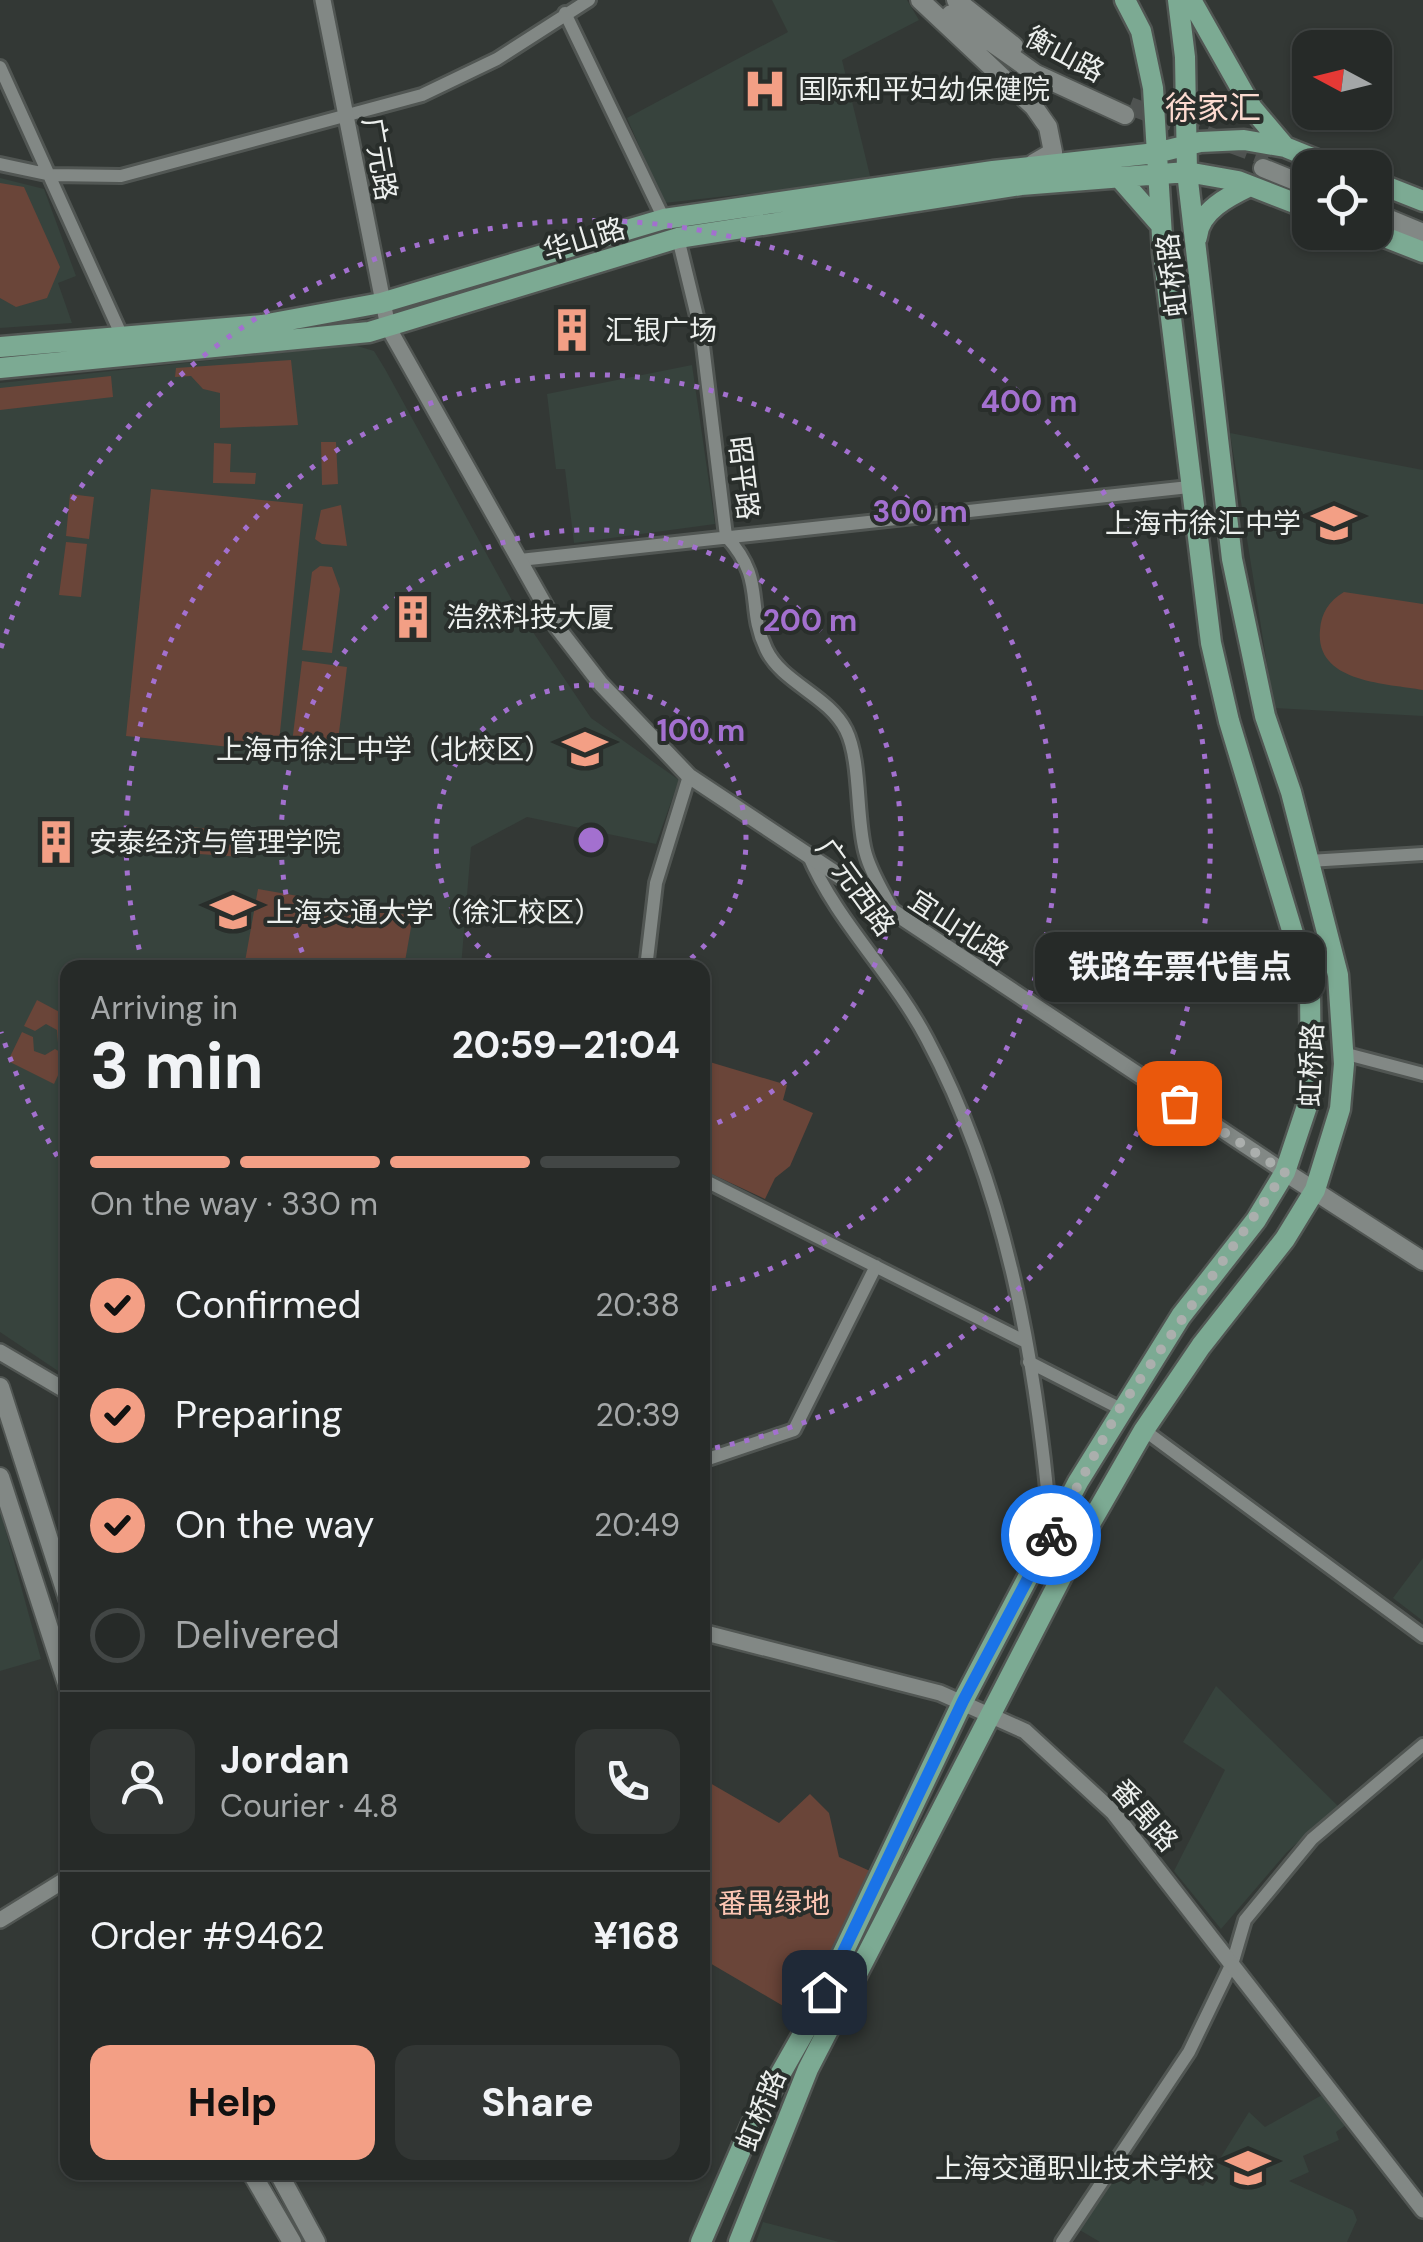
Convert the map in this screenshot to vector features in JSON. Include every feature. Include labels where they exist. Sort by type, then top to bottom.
[{"type":"main road","name":"衡山路","points":[[920,0],[1034,108],[1048,128],[1053,152],[1049,157],[993,171]]},
{"type":"main road","name":"衡山路","points":[[935,0],[966,28],[1036,74],[1128,111],[1041,64],[956,0]]},
{"type":"main road","name":"虹桥路","points":[[701,2242],[737,2155],[812,2020],[963,1701],[1051,1534],[1120,1408],[1285,1172],[1310,1094],[1310,990],[1229,721],[1211,643],[1188,487],[1161,226],[1153,88],[1141,32],[1125,0]]},
{"type":"main road","name":"虹桥路","points":[[739,2242],[808,2069],[994,1715],[1079,1543],[1144,1430],[1201,1346],[1285,1238],[1315,1190],[1340,1109],[1343,1053],[1338,974],[1243,627],[1187,172],[1185,57],[1178,0]]},
{"type":"main road","points":[[1190,0],[1252,108],[1272,158],[1292,173]]},
{"type":"main road","name":"华山路","points":[[0,347],[125,346],[388,327],[678,238],[850,214],[942,195],[1117,176],[1156,162],[1186,144],[1244,140],[1272,158],[1292,161]]},
{"type":"main road","points":[[1272,158],[1292,166]]},
{"type":"main road","name":"华山路","points":[[0,368],[381,303],[664,219],[993,171],[1156,162],[1250,186],[1292,202]]},
{"type":"main road","name":"虹桥路","points":[[1117,176],[1161,226]]},
{"type":"main road","points":[[1196,246],[1197,230],[1214,208],[1250,186]]},
{"type":"main road","points":[[1392,189],[1423,201]]},
{"type":"main road","points":[[1392,207],[1423,220]]},
{"type":"main road","points":[[1392,220],[1423,232]]},
{"type":"main road","points":[[1392,240],[1423,252]]},
{"type":"main road","points":[[1285,1172],[1423,1261]]},
{"type":"main road","points":[[0,1386],[60,1574]]},
{"type":"main road","points":[[0,1477],[60,1662]]},
{"type":"main road","points":[[256,2180],[292,2242]]},
{"type":"main road","points":[[282,2180],[316,2242]]},
{"type":"street","name":"广元路","points":[[323,0],[388,327]]},
{"type":"street","points":[[0,164],[51,175],[121,176],[422,95],[498,59],[589,0]]},
{"type":"street","points":[[566,13],[664,219]]},
{"type":"street","points":[[0,67],[125,346]]},
{"type":"street","name":"昭平路","points":[[678,238],[702,336],[726,536],[745,557],[755,584],[766,648],[774,660],[830,706],[848,733],[865,853],[894,914]]},
{"type":"street","name":"广元西路","points":[[388,327],[556,626],[601,684],[689,776],[808,854],[821,885],[907,1001],[951,1089],[995,1208],[1029,1362],[1045,1462],[1051,1534]]},
{"type":"street","points":[[520,560],[1188,487]]},
{"type":"street","points":[[647,960],[656,883],[689,776]]},
{"type":"street","name":"宜山北路","points":[[808,854],[1285,1172]]},
{"type":"street","points":[[1308,860],[1423,854]]},
{"type":"street","points":[[1343,1053],[1423,1074]]},
{"type":"street","points":[[710,1183],[1024,1340]]},
{"type":"street","points":[[710,1458],[794,1430],[876,1266]]},
{"type":"street","points":[[0,1352],[60,1387]]},
{"type":"street","points":[[1029,1362],[1120,1408]]},
{"type":"street","points":[[1144,1430],[1423,1636]]},
{"type":"street","name":"番禺路","points":[[710,1634],[963,1701],[1026,1731],[1113,1812],[1233,1961],[1423,2210]]},
{"type":"street","points":[[1062,2242],[1189,2052],[1233,1961],[1245,1920],[1312,1839],[1423,1745]]},
{"type":"street","points":[[0,1920],[60,1883]]},
{"type":"shaded area","name":"国际和平妇幼保健院","points":[[772,0],[907,0],[919,20],[842,60],[871,180],[664,203],[627,118],[788,32]]},
{"type":"shaded area","points":[[0,178],[44,189],[76,276],[58,283],[72,323],[0,328]]},
{"type":"shaded area","name":"上海交通大学（徐汇校区）","points":[[354,345],[374,351],[514,604],[591,718],[679,780],[656,844],[527,817],[471,847],[462,960],[60,960],[60,1372],[0,1332],[0,383]]},
{"type":"shaded area","points":[[692,365],[715,524],[574,543],[565,469],[556,469],[547,394]]},
{"type":"shaded area","name":"上海市徐汇中学","points":[[1230,433],[1423,470],[1423,716],[1274,708]]},
{"type":"shaded area","points":[[0,1510],[41,1659],[0,1671]]},
{"type":"shaded area","points":[[1423,1558],[1423,1621],[1393,1598]]},
{"type":"shaded area","points":[[1216,1686],[1338,1806],[1287,1852],[1221,1929],[1174,1871],[1225,1770],[1183,1742]]},
{"type":"shaded area","name":"上海交通职业技术学校","points":[[1322,2095],[1346,2125],[1336,2132],[1339,2140],[1303,2156],[1309,2172],[1289,2181],[1353,2210],[1357,2220],[1347,2242],[1100,2242],[1078,2229],[1126,2155],[1203,2186],[1249,2112],[1265,2127]]},
{"type":"shaded area","points":[[763,2222],[839,2242],[756,2242]]},
{"type":"green space","points":[[0,183],[24,187],[60,267],[47,298],[16,307],[0,298]]},
{"type":"green space","points":[[291,360],[298,425],[220,428],[220,393],[203,389],[191,376],[175,377],[176,368]]},
{"type":"green space","points":[[111,376],[113,397],[0,410],[0,388]]},
{"type":"green space","points":[[321,442],[336,442],[338,484],[322,485]]},
{"type":"green space","points":[[214,443],[231,444],[230,472],[256,473],[255,484],[213,483]]},
{"type":"green space","points":[[151,489],[303,504],[278,752],[126,736]]},
{"type":"green space","points":[[70,494],[94,497],[89,539],[66,536]]},
{"type":"green space","points":[[341,505],[347,546],[322,544],[315,539],[321,510]]},
{"type":"green space","points":[[66,542],[87,544],[81,597],[59,595]]},
{"type":"green space","points":[[320,566],[332,567],[340,589],[332,653],[302,650],[312,572]]},
{"type":"green space","points":[[1344,592],[1423,604],[1423,690],[1356,677],[1329,661],[1321,648],[1322,618],[1334,599]]},
{"type":"green space","points":[[302,661],[347,667],[336,757],[291,751]]},
{"type":"green space","points":[[187,827],[244,831],[242,857],[185,853]]},
{"type":"green space","points":[[258,889],[413,916],[405,960],[245,960]]},
{"type":"green space","points":[[37,1000],[60,1012],[60,1044],[57,1030],[46,1024],[35,1031],[24,1026]]},
{"type":"green space","points":[[22,1032],[33,1037],[34,1051],[45,1055],[55,1049],[60,1052],[60,1071],[54,1084],[8,1061]]},
{"type":"green space","points":[[710,1062],[787,1085],[783,1100],[813,1113],[790,1166],[775,1178],[765,1199],[710,1173]]},
{"type":"green space","name":"番禺绿地","points":[[710,1783],[779,1823],[810,1794],[829,1813],[839,1857],[870,1871],[802,2017],[710,1963]]},
{"type":"tunnel","points":[[1130,106],[1268,158]]},
{"type":"way so far","points":[[1051,1535],[1120,1408],[1181,1316],[1256,1220],[1285,1172],[1179,1103]]},
{"type":"place","name":"国际和平妇幼保健院","points":[[765,89]]},
{"type":"place","name":"汇银广场","points":[[572,330]]},
{"type":"place","name":"上海市徐汇中学","points":[[1334,523]]},
{"type":"place","name":"浩然科技大厦","points":[[413,617]]},
{"type":"place","name":"上海市徐汇中学（北校区）","points":[[585,749]]},
{"type":"place","name":"安泰经济与管理学院","points":[[56,842]]},
{"type":"place","name":"上海交通大学（徐汇校区）","points":[[233,912]]},
{"type":"place","name":"铁路车票代售点","points":[[1179,1103]]},
{"type":"place","name":"上海交通职业技术学校","points":[[1248,2168]]},
{"type":"district","name":"徐家汇","points":[[1213,108]]},
{"type":"route","points":[[824,1992],[963,1701],[1051,1535]]}]
